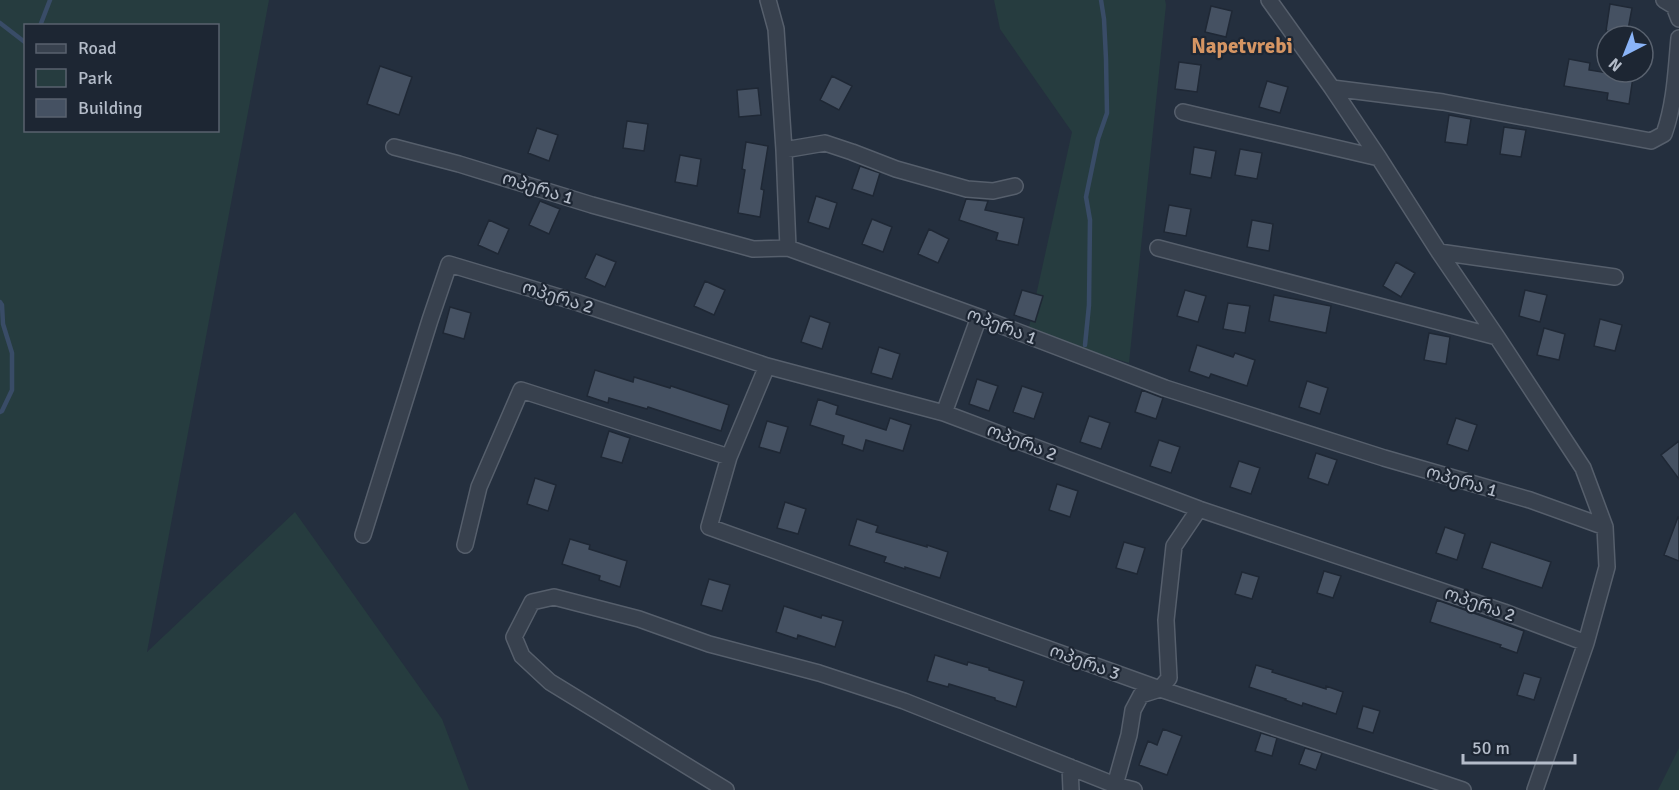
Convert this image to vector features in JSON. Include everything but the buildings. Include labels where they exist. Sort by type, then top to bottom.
[{"type":"street","points":[[768,0],[776,29],[788,248]]},
{"type":"street","points":[[1269,0],[1379,158],[1438,252],[1583,468],[1605,527],[1607,567],[1587,644],[1536,790]]},
{"type":"street","points":[[1664,0],[1674,6],[1679,19]]},
{"type":"street","points":[[1332,88],[1443,102],[1651,141],[1664,134],[1669,121],[1679,38]]},
{"type":"street","points":[[1183,112],[1379,158]]},
{"type":"street","points":[[784,150],[825,143],[896,169],[967,189],[993,191],[1015,186]]},
{"type":"street","name":"ოპერა 1","points":[[394,147],[753,249],[788,248],[979,317],[1165,388],[1384,458],[1530,500],[1605,527]]},
{"type":"street","points":[[1158,248],[1497,337]]},
{"type":"street","points":[[1438,252],[1615,277]]},
{"type":"street","name":"ოპერა 2","points":[[363,535],[449,264],[579,303],[766,366],[944,413],[1199,509],[1492,609],[1587,644]]},
{"type":"street","points":[[944,413],[979,317]]},
{"type":"street","points":[[465,545],[479,488],[521,390],[729,457],[766,366]]},
{"type":"street","name":"ოპერა 3","points":[[729,457],[709,527],[1161,689],[1463,790]]},
{"type":"street","points":[[1115,785],[1129,735],[1133,710],[1141,695],[1161,689],[1169,678],[1166,620],[1174,546],[1199,509]]},
{"type":"street","points":[[726,790],[550,682],[522,656],[514,637],[532,602],[554,597],[639,619],[709,644],[819,673],[904,701],[1115,785],[1134,790]]},
{"type":"street","points":[[1070,767],[1071,790]]},
{"type":"green space","points":[[0,0],[269,0],[147,652],[295,512],[442,719],[469,790],[0,790]]},
{"type":"green space","points":[[994,0],[1165,0],[1129,363],[1028,332],[1072,132],[1000,29]]},
{"type":"green space","points":[[1679,748],[1679,790],[1658,790]]},
{"type":"waterway","points":[[41,24],[50,0]]},
{"type":"waterway","points":[[1085,345],[1089,305],[1090,220],[1086,197],[1098,139],[1107,113],[1104,19],[1101,0]]},
{"type":"waterway","points":[[0,23],[24,41]]},
{"type":"waterway","points":[[0,302],[3,324],[12,353],[12,390],[0,412]]},
{"type":"district","name":"Napetvrebi","points":[[1242,46]]}]
